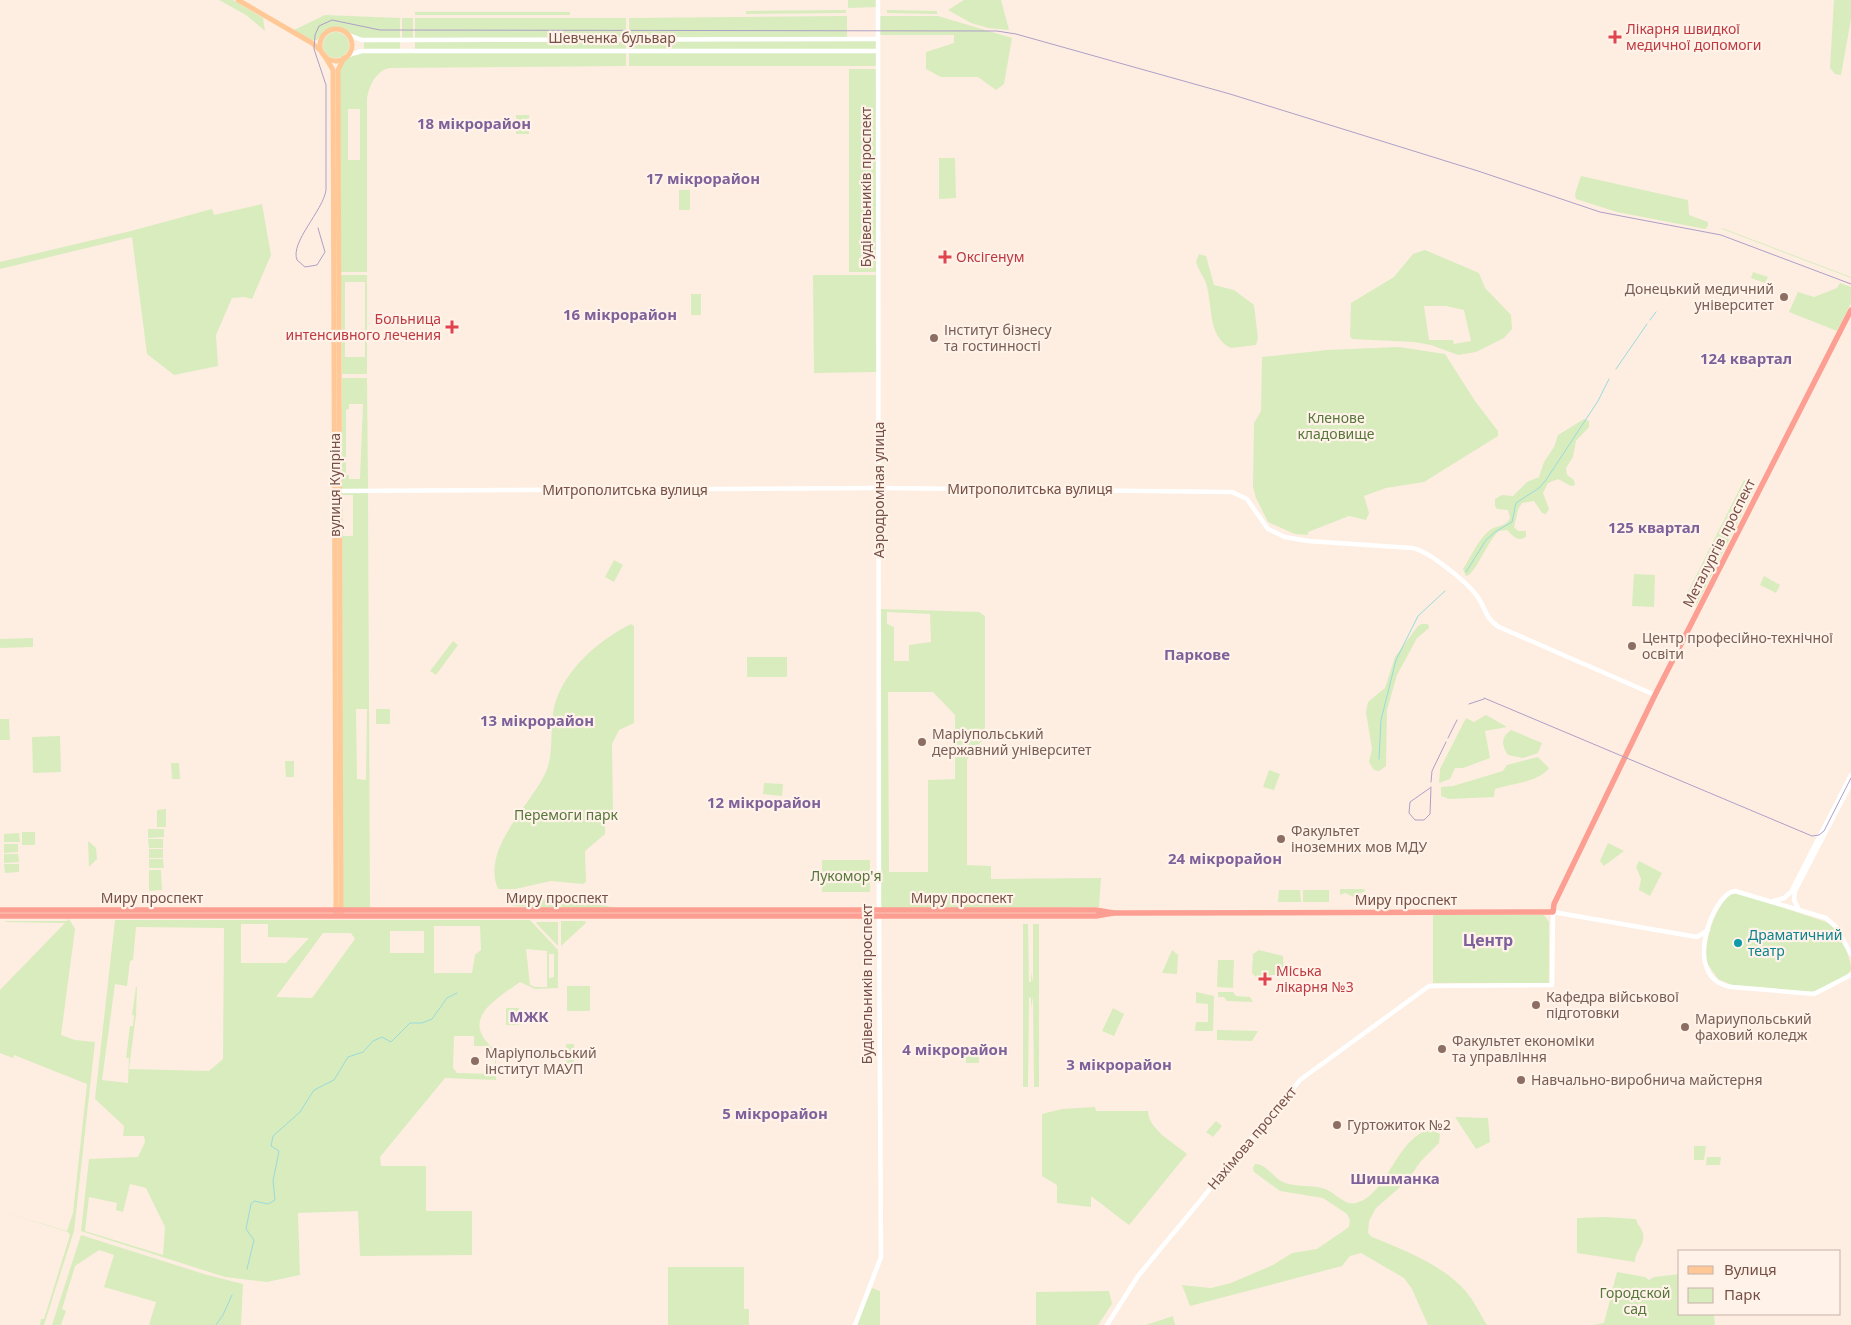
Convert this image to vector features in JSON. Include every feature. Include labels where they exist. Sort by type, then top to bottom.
[{"type":"highway","name":"Металургів проспект","points":[[1553,912],[1554,904],[1656,695],[1851,310]]},
{"type":"highway","name":"Миру проспект","points":[[0,910],[36,913],[879,913],[1103,916],[1113,913],[1553,912]]},
{"type":"highway","name":"Миру проспект","points":[[0,916],[36,913]]},
{"type":"main road","points":[[238,0],[312,43],[333,60],[346,57],[352,44],[348,35],[342,30],[334,29],[326,32],[321,38],[312,43]]},
{"type":"main road","name":"Будівельників проспект","points":[[878,0],[879,374]]},
{"type":"main road","name":"Шевченка бульвар","points":[[348,35],[362,40],[878,39]]},
{"type":"main road","points":[[321,38],[322,53]]},
{"type":"main road","points":[[628,39],[628,51]]},
{"type":"main road","points":[[401,40],[401,51]]},
{"type":"main road","points":[[414,40],[414,51]]},
{"type":"main road","name":"Шевченка бульвар","points":[[346,57],[362,51],[878,51]]},
{"type":"main road","name":"вулиця Купріна","points":[[322,53],[333,70],[337,377],[338,914]]},
{"type":"main road","name":"вулиця Купріна","points":[[336,274],[338,70],[346,57]]},
{"type":"main road","name":"Аэродромная улица","points":[[879,374],[880,607]]},
{"type":"main road","name":"Митрополитська вулиця","points":[[337,491],[879,488],[1232,492],[1243,496],[1251,503],[1268,529],[1285,537],[1308,541],[1412,548],[1424,551],[1477,596],[1484,613],[1495,624],[1656,695]]},
{"type":"main road","name":"Будівельників проспект","points":[[855,1325],[881,1257],[880,607]]},
{"type":"main road","points":[[1771,900],[1782,899],[1791,892],[1851,775]]},
{"type":"main road","points":[[1799,909],[1794,900],[1795,891],[1851,782]]},
{"type":"main road","points":[[1850,975],[1814,994],[1727,986],[1717,981],[1707,970],[1703,961],[1708,930],[1721,900],[1727,892],[1739,891],[1829,920],[1836,927],[1851,954]]},
{"type":"main road","name":"Миру проспект","points":[[1553,912],[1697,937]]},
{"type":"main road","name":"Металургів проспект","points":[[1431,986],[1552,985],[1553,912]]},
{"type":"main road","points":[[1704,947],[1697,937],[1708,930]]},
{"type":"main road","name":"Нахімова проспект","points":[[1107,1325],[1138,1276],[1295,1085],[1431,986]]},
{"type":"green space","points":[[219,0],[233,0],[263,18],[265,31],[246,15]]},
{"type":"green space","points":[[848,0],[876,0],[876,7],[848,8]]},
{"type":"green space","points":[[964,0],[1001,0],[1009,30],[988,28],[971,23],[948,10]]},
{"type":"green space","points":[[1834,0],[1851,0],[1851,19],[1841,75],[1835,74],[1830,68]]},
{"type":"green space","points":[[846,10],[846,13],[746,14],[746,11]]},
{"type":"green space","points":[[887,10],[937,11],[937,14],[887,13]]},
{"type":"green space","points":[[415,12],[570,12],[570,15],[415,15]]},
{"type":"green space","points":[[325,15],[400,18],[400,38],[362,38],[335,27],[324,31],[317,40],[311,40],[294,30]]},
{"type":"green space","points":[[847,16],[847,38],[629,38],[629,18]]},
{"type":"green space","points":[[880,16],[938,16],[1012,38],[1004,84],[996,90],[978,77],[941,77],[926,69],[926,52],[954,43],[954,35],[880,35]]},
{"type":"green space","points":[[402,18],[413,18],[413,38],[402,38]]},
{"type":"green space","points":[[415,18],[626,18],[626,38],[415,38]]},
{"type":"green space","points":[[336,32],[346,35],[349,45],[346,55],[336,58],[326,55],[323,45],[326,35]]},
{"type":"green space","points":[[364,41],[400,41],[400,49],[364,49]]},
{"type":"green space","points":[[415,41],[626,41],[626,49],[415,49]]},
{"type":"green space","points":[[629,41],[876,41],[876,49],[629,49]]},
{"type":"green space","points":[[626,52],[626,66],[389,68],[380,72],[371,85],[367,100],[367,272],[341,272],[340,71],[345,60],[355,54]],"holes":[[[348,109],[360,109],[360,160],[348,160]]]},
{"type":"green space","points":[[629,52],[876,52],[876,66],[629,66]]},
{"type":"green space","points":[[849,69],[876,69],[877,272],[849,272]]},
{"type":"green space","points":[[516,115],[529,115],[529,134],[516,134]]},
{"type":"green space","points":[[939,158],[955,158],[956,198],[939,199]]},
{"type":"green space","points":[[1581,176],[1688,200],[1689,215],[1708,222],[1708,226],[1705,229],[1617,212],[1576,199],[1575,194]]},
{"type":"green space","points":[[679,190],[690,190],[690,210],[679,210]]},
{"type":"green space","points":[[262,204],[271,255],[252,299],[244,297],[232,298],[216,335],[218,366],[174,375],[147,354],[132,237],[0,269],[0,262],[131,231],[212,209],[214,215]]},
{"type":"green space","points":[[1722,229],[1851,277],[1851,278]]},
{"type":"green space","points":[[1425,250],[1479,273],[1485,288],[1511,315],[1512,329],[1504,338],[1476,352],[1458,355],[1431,345],[1414,342],[1352,339],[1350,336],[1351,303],[1394,277],[1413,254]],"holes":[[[1424,306],[1446,306],[1464,310],[1471,341],[1454,344],[1453,340],[1429,340]]]},
{"type":"green space","points":[[1199,254],[1206,256],[1214,285],[1234,290],[1254,305],[1258,338],[1256,345],[1231,348],[1223,343],[1218,336],[1212,320],[1206,283],[1196,262]]},
{"type":"green space","points":[[1753,272],[1768,277],[1765,283],[1751,278]]},
{"type":"green space","points":[[341,275],[367,275],[367,374],[342,374]],"holes":[[[345,282],[365,282],[365,357],[345,357]]]},
{"type":"green space","points":[[813,275],[877,275],[877,372],[814,373]]},
{"type":"green space","points":[[1840,283],[1851,287],[1851,303],[1837,331],[1789,312],[1798,292],[1814,297],[1837,288]]},
{"type":"green space","points":[[691,294],[701,294],[701,315],[691,315]]},
{"type":"green space","name":"Кленове кладовище","points":[[1399,347],[1445,354],[1475,401],[1498,431],[1498,436],[1424,482],[1386,488],[1364,496],[1369,513],[1366,520],[1349,516],[1308,532],[1308,535],[1295,534],[1268,522],[1256,498],[1253,487],[1254,423],[1261,411],[1262,357],[1327,350]]},
{"type":"green space","points":[[342,378],[367,378],[368,489],[342,489]],"holes":[[[349,404],[363,404],[360,479],[349,479],[349,475],[346,475],[346,410],[349,409]]]},
{"type":"green space","points":[[1584,419],[1589,421],[1589,427],[1576,441],[1573,457],[1566,468],[1567,475],[1574,480],[1575,485],[1571,486],[1558,479],[1548,483],[1543,493],[1549,509],[1546,514],[1542,513],[1534,501],[1522,503],[1518,510],[1514,527],[1518,531],[1526,531],[1526,537],[1518,539],[1507,530],[1499,531],[1490,542],[1474,570],[1466,576],[1463,569],[1482,538],[1490,530],[1504,524],[1510,518],[1508,510],[1497,509],[1495,499],[1502,495],[1513,496],[1527,482],[1539,477],[1544,462],[1554,447],[1558,435]]},
{"type":"green space","points":[[1744,480],[1756,486],[1696,606],[1684,600]]},
{"type":"green space","points":[[342,493],[368,493],[370,908],[343,908],[342,495]],"holes":[[[342,495],[353,495],[353,536],[343,536]],[[356,709],[367,709],[366,780],[357,779]]]},
{"type":"green space","points":[[614,560],[623,565],[614,582],[605,577]]},
{"type":"green space","points":[[1634,574],[1655,575],[1654,607],[1632,606]]},
{"type":"green space","points":[[1764,576],[1780,585],[1776,593],[1760,585]]},
{"type":"green space","points":[[881,609],[979,612],[985,616],[985,738],[974,749],[967,760],[967,865],[991,866],[991,879],[1101,878],[1099,907],[881,908]],"holes":[[[887,612],[930,614],[931,642],[909,645],[909,661],[894,661],[894,627],[887,624]],[[888,692],[933,692],[955,715],[955,779],[928,780],[928,872],[889,872]]]},
{"type":"green space","name":"Перемоги парк","points":[[631,624],[634,626],[634,723],[619,730],[612,744],[613,813],[605,821],[605,834],[585,851],[586,882],[583,884],[551,881],[515,889],[498,889],[494,874],[496,859],[509,829],[538,787],[548,767],[551,752],[553,713],[563,685],[571,672],[593,649]]},
{"type":"green space","points":[[1428,624],[1429,628],[1417,638],[1397,675],[1387,710],[1386,766],[1379,771],[1374,770],[1369,762],[1372,749],[1366,712],[1368,702],[1385,688],[1395,657],[1418,626]]},
{"type":"green space","points":[[33,638],[33,647],[0,648],[0,639]]},
{"type":"green space","points":[[453,641],[458,645],[436,675],[430,671]]},
{"type":"green space","points":[[747,657],[787,657],[787,677],[747,677]]},
{"type":"green space","points":[[376,709],[390,709],[390,724],[376,724]]},
{"type":"green space","points":[[1486,715],[1507,727],[1485,731],[1490,758],[1463,768],[1455,768],[1450,779],[1439,783],[1440,769],[1466,718],[1474,722]]},
{"type":"green space","points":[[0,719],[9,719],[10,740],[0,740]]},
{"type":"green space","points":[[1511,730],[1542,743],[1538,753],[1523,758],[1508,755],[1503,741],[1505,735]]},
{"type":"green space","points":[[60,736],[61,772],[33,773],[32,737]]},
{"type":"green space","points":[[1538,757],[1549,768],[1544,773],[1524,782],[1495,789],[1494,797],[1449,799],[1441,796],[1441,787],[1453,786],[1503,771],[1507,765]]},
{"type":"green space","points":[[285,761],[294,761],[294,777],[286,777]]},
{"type":"green space","points":[[171,763],[179,763],[180,779],[172,779]]},
{"type":"green space","points":[[1269,770],[1280,774],[1274,790],[1263,787]]},
{"type":"green space","points":[[764,783],[783,784],[782,796],[763,794]]},
{"type":"green space","points":[[166,809],[166,827],[157,827],[157,810]]},
{"type":"green space","points":[[148,829],[164,829],[164,837],[148,838]]},
{"type":"green space","points":[[22,832],[35,832],[35,845],[22,845]]},
{"type":"green space","points":[[19,833],[20,842],[4,842],[4,834]]},
{"type":"green space","points":[[148,839],[163,839],[163,848],[149,848]]},
{"type":"green space","points":[[88,841],[96,848],[97,859],[89,867]]},
{"type":"green space","points":[[1608,843],[1624,851],[1604,866],[1600,861]]},
{"type":"green space","points":[[4,844],[18,844],[18,852],[4,853]]},
{"type":"green space","points":[[149,849],[163,849],[163,858],[149,858]]},
{"type":"green space","points":[[4,854],[18,854],[19,862],[4,863]]},
{"type":"green space","points":[[149,859],[163,859],[164,868],[149,868]]},
{"type":"green space","name":"Лукомор'я","points":[[822,860],[870,860],[870,892],[822,892]]},
{"type":"green space","points":[[1639,861],[1662,873],[1650,896],[1639,890],[1641,879],[1636,867]]},
{"type":"green space","points":[[4,864],[19,864],[19,872],[5,873]]},
{"type":"green space","points":[[149,870],[161,870],[162,890],[149,891]]},
{"type":"green space","points":[[1340,889],[1364,889],[1365,891],[1354,897],[1345,893],[1340,895]]},
{"type":"green space","points":[[1279,890],[1300,890],[1301,902],[1278,902]]},
{"type":"green space","points":[[1303,890],[1329,890],[1329,902],[1303,902]]},
{"type":"green space","points":[[1731,894],[1742,894],[1829,923],[1837,932],[1844,945],[1851,970],[1832,984],[1810,992],[1732,985],[1718,979],[1705,960],[1706,951],[1709,933],[1715,916]]},
{"type":"green space","points":[[551,898],[558,902],[558,908],[511,906]]},
{"type":"green space","points":[[568,898],[616,908],[561,908],[562,901]]},
{"type":"green space","points":[[1433,915],[1544,915],[1549,922],[1549,983],[1433,983]]},
{"type":"green space","points":[[69,919],[75,929],[61,1035],[75,1040],[95,1042],[74,1231],[44,1325],[40,1325],[41,1319],[44,1319],[70,1235],[68,1232],[0,1211],[67,1231],[73,1213],[87,1084],[14,1055],[13,1058],[0,1053],[0,990],[65,923],[6,921],[67,921]]},
{"type":"green space","points":[[115,920],[530,920],[558,950],[558,988],[535,989],[520,982],[500,996],[484,1012],[480,1021],[480,1030],[485,1040],[496,1051],[496,1080],[445,1078],[380,1157],[381,1166],[426,1166],[426,1211],[472,1211],[472,1255],[360,1256],[358,1211],[298,1213],[300,1275],[267,1282],[225,1277],[81,1231],[89,1159],[138,1157],[145,1142],[144,1136],[123,1136],[124,1126],[95,1099]],"holes":[[[241,924],[268,924],[268,937],[309,938],[286,963],[241,963]],[[434,926],[480,926],[481,950],[475,955],[472,973],[434,973]],[[136,927],[224,928],[223,1059],[209,1071],[129,1069],[136,1015],[136,987],[132,1015],[134,1015],[133,1026],[130,1026],[126,1058],[129,1058],[128,1083],[102,1080],[115,984],[127,986],[130,961],[133,960]],[[390,931],[424,931],[424,953],[390,953]],[[323,933],[351,933],[355,939],[312,998],[276,997]],[[526,949],[547,951],[547,987],[530,985]],[[549,954],[554,954],[554,977],[549,978]],[[454,1036],[474,1036],[474,1046],[485,1046],[495,1055],[495,1074],[457,1073],[453,1068]],[[130,1184],[146,1188],[165,1227],[163,1255],[85,1231],[89,1197],[117,1203],[116,1210],[123,1212]]]},
{"type":"green space","points":[[561,921],[585,921],[586,923],[561,946]]},
{"type":"green space","points":[[558,922],[558,946],[536,923]]},
{"type":"green space","points":[[1023,924],[1028,924],[1029,982],[1031,982],[1031,972],[1033,982],[1033,924],[1039,924],[1039,1087],[1034,1087],[1033,997],[1031,1008],[1031,997],[1029,998],[1028,1087],[1023,1087]]},
{"type":"green space","points":[[1172,950],[1178,955],[1177,974],[1162,973]]},
{"type":"green space","points":[[1259,950],[1283,956],[1284,975],[1272,975],[1271,980],[1259,980],[1252,973],[1253,954]]},
{"type":"green space","points":[[1218,960],[1234,960],[1233,988],[1217,987]]},
{"type":"green space","points":[[567,986],[590,986],[590,1011],[567,1011]]},
{"type":"green space","points":[[1196,992],[1214,996],[1213,1031],[1195,1031],[1196,1022],[1208,1022],[1208,1004],[1196,1003]]},
{"type":"green space","points":[[1218,992],[1233,992],[1236,996],[1250,997],[1253,1002],[1227,1001],[1224,997],[1218,997]]},
{"type":"green space","points":[[506,1008],[519,1008],[519,1025],[506,1025]]},
{"type":"green space","points":[[1113,1008],[1124,1014],[1114,1036],[1102,1031]]},
{"type":"green space","points":[[1217,1030],[1258,1031],[1252,1041],[1217,1040]]},
{"type":"green space","points":[[566,1044],[574,1044],[574,1063],[566,1063]]},
{"type":"green space","points":[[966,1047],[979,1047],[979,1063],[966,1063]]},
{"type":"green space","points":[[1095,1107],[1096,1111],[1148,1111],[1149,1118],[1157,1130],[1187,1154],[1129,1225],[1091,1196],[1091,1207],[1057,1203],[1057,1185],[1042,1176],[1042,1114],[1062,1109]]},
{"type":"green space","points":[[1455,1117],[1488,1118],[1490,1142],[1476,1149]]},
{"type":"green space","points":[[1216,1121],[1222,1126],[1213,1137],[1206,1132]]},
{"type":"green space","points":[[1431,1129],[1440,1134],[1439,1143],[1421,1161],[1406,1182],[1376,1208],[1369,1221],[1368,1233],[1372,1237],[1426,1261],[1451,1277],[1471,1298],[1487,1325],[1428,1325],[1412,1289],[1404,1278],[1361,1253],[1350,1256],[1342,1266],[1190,1306],[1182,1285],[1211,1288],[1231,1283],[1273,1265],[1292,1253],[1317,1249],[1349,1227],[1350,1220],[1347,1214],[1323,1198],[1280,1191],[1254,1172],[1255,1164],[1266,1168],[1283,1182],[1320,1188],[1329,1191],[1344,1201],[1356,1203],[1367,1198],[1376,1189],[1409,1143],[1419,1134]]},
{"type":"green space","points":[[1694,1146],[1706,1146],[1704,1160],[1694,1160]]},
{"type":"green space","points":[[1707,1157],[1721,1157],[1720,1165],[1706,1165]]},
{"type":"green space","points":[[1577,1218],[1636,1219],[1643,1238],[1635,1262],[1577,1253]]},
{"type":"green space","points":[[81,1235],[204,1274],[243,1284],[241,1325],[149,1325],[156,1302],[104,1287],[114,1255],[99,1250],[75,1266],[62,1309],[66,1311],[61,1325],[52,1325]]},
{"type":"green space","points":[[668,1267],[744,1267],[744,1309],[749,1309],[749,1325],[668,1325]]},
{"type":"green space","name":"Городской сад","points":[[1617,1272],[1645,1277],[1649,1280],[1654,1277],[1678,1274],[1678,1315],[1714,1315],[1715,1325],[1592,1325],[1604,1323]]},
{"type":"green space","points":[[872,1288],[880,1291],[880,1325],[856,1325]]},
{"type":"green space","points":[[1109,1291],[1112,1304],[1098,1325],[1036,1325],[1036,1292]]},
{"type":"green space","points":[[1173,1316],[1175,1325],[1146,1325]]},
{"type":"waterway","points":[[1650,320],[1656,312]]},
{"type":"waterway","points":[[1616,369],[1647,324]]},
{"type":"waterway","points":[[1466,572],[1486,540],[1512,522],[1516,503],[1539,488],[1546,480],[1598,401],[1609,379]]},
{"type":"waterway","points":[[1379,759],[1381,720],[1396,660],[1418,616],[1445,591]]},
{"type":"waterway","points":[[247,1269],[254,1240],[246,1229],[251,1204],[254,1201],[268,1204],[275,1200],[273,1181],[279,1151],[271,1146],[273,1136],[300,1112],[314,1090],[334,1080],[348,1057],[363,1052],[373,1041],[382,1037],[391,1042],[410,1023],[422,1023],[432,1019],[447,998],[457,993]]},
{"type":"waterway","points":[[216,1325],[232,1295]]},
{"type":"tram line","points":[[318,228],[325,252],[317,265],[305,267],[297,260],[298,244],[324,198],[326,190],[326,85],[314,49],[315,35],[319,26],[332,20],[380,30],[997,31],[1016,34],[1230,94],[1478,171],[1600,212],[1721,235],[1851,284]]},
{"type":"tram line","points":[[1484,698],[1812,836],[1819,835],[1824,831],[1851,778]]},
{"type":"tram line","points":[[1469,704],[1484,699]]},
{"type":"tram line","points":[[1448,738],[1457,720]]},
{"type":"tram line","points":[[1431,782],[1432,771],[1446,742]]},
{"type":"tram line","points":[[1430,788],[1410,802],[1409,813],[1415,820],[1424,820],[1430,814],[1431,787]]},
{"type":"place","name":"Лікарня швидкої медичної допомоги","points":[[1615,37]]},
{"type":"place","name":"Оксігенум","points":[[945,257]]},
{"type":"place","name":"Донецький медичний університет","points":[[1784,297]]},
{"type":"place","name":"Больница интенсивного лечения","points":[[452,327]]},
{"type":"place","name":"Інститут бізнесу та гостинності","points":[[934,338]]},
{"type":"place","name":"Центр професійно-технічної освіти","points":[[1632,646]]},
{"type":"place","name":"Маріупольський державний університет","points":[[922,742]]},
{"type":"place","name":"Факультет іноземних мов МДУ","points":[[1281,839]]},
{"type":"place","name":"Драматичний театр","points":[[1738,943]]},
{"type":"place","name":"Міська лікарня №3","points":[[1265,979]]},
{"type":"place","name":"Кафедра військової підготовки","points":[[1536,1005]]},
{"type":"place","name":"Мариупольський фаховий коледж","points":[[1685,1027]]},
{"type":"place","name":"Факультет економіки та управління","points":[[1442,1049]]},
{"type":"place","name":"Маріупольський інститут МАУП","points":[[475,1061]]},
{"type":"place","name":"Навчально-виробнича майстерня","points":[[1521,1080]]},
{"type":"place","name":"Гуртожиток №2","points":[[1337,1125]]},
{"type":"district","name":"18 мікрорайон","points":[[474,124]]},
{"type":"district","name":"17 мікрорайон","points":[[703,179]]},
{"type":"district","name":"16 мікрорайон","points":[[620,315]]},
{"type":"district","name":"124 квартал","points":[[1746,359]]},
{"type":"district","name":"125 квартал","points":[[1654,528]]},
{"type":"district","name":"Паркове","points":[[1197,655]]},
{"type":"district","name":"13 мікрорайон","points":[[537,721]]},
{"type":"district","name":"12 мікрорайон","points":[[764,803]]},
{"type":"district","name":"24 мікрорайон","points":[[1225,859]]},
{"type":"district","name":"Центр","points":[[1488,940]]},
{"type":"district","name":"МЖК","points":[[529,1017]]},
{"type":"district","name":"4 мікрорайон","points":[[955,1050]]},
{"type":"district","name":"3 мікрорайон","points":[[1119,1065]]},
{"type":"district","name":"5 мікрорайон","points":[[775,1114]]},
{"type":"district","name":"Шишманка","points":[[1395,1179]]}]
